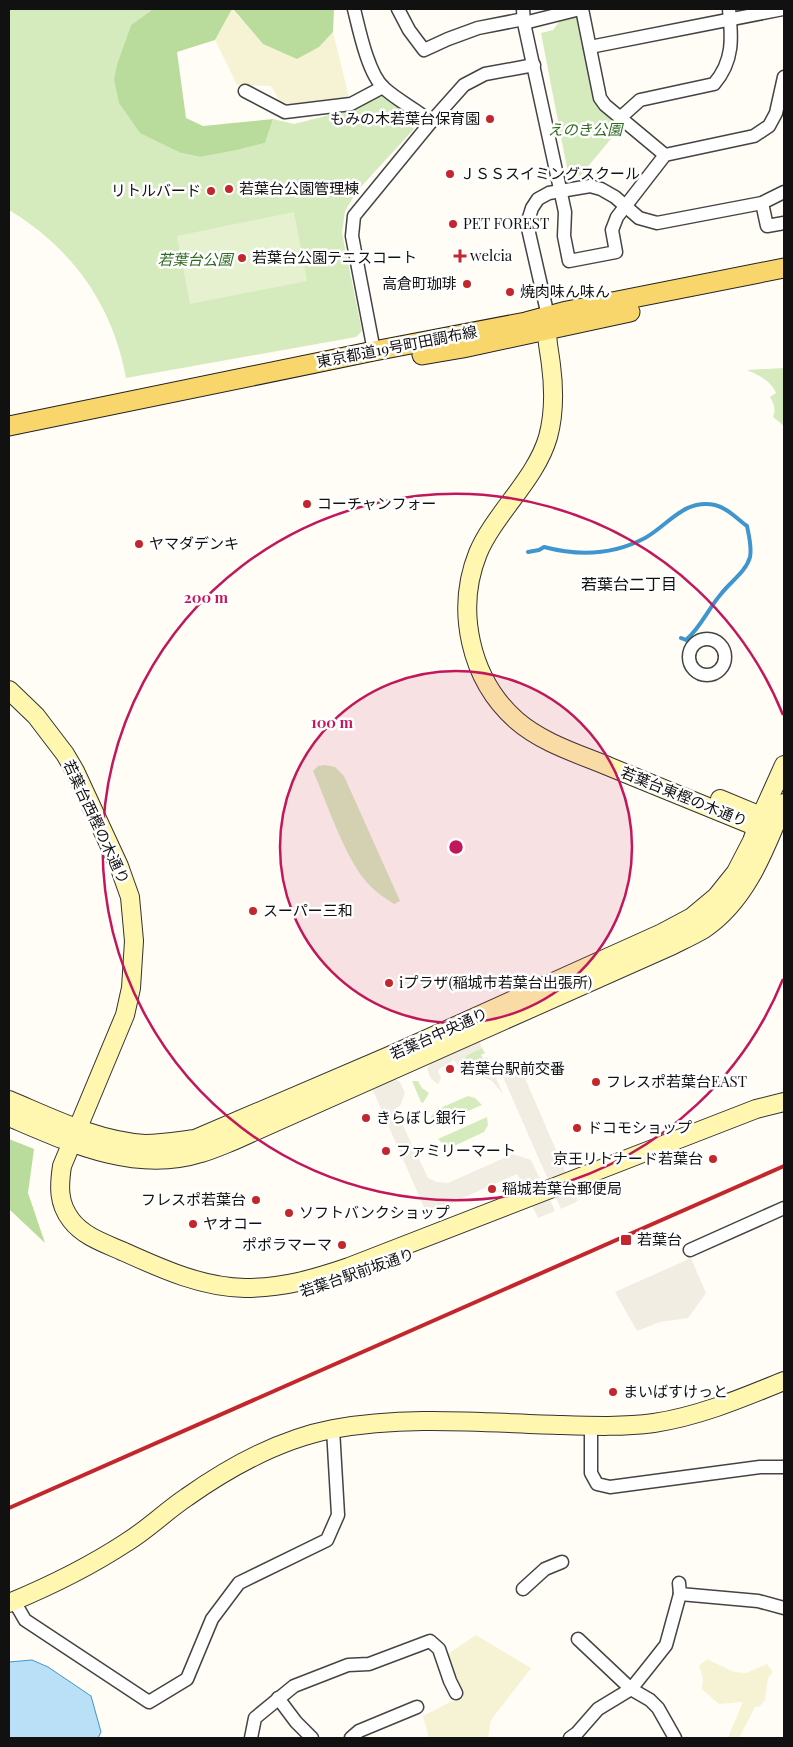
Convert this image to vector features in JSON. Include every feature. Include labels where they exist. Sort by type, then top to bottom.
[{"type":"main road","name":"東京都道19号町田調布線","points":[[9,426],[374,351],[526,322],[550,325],[567,311],[784,268]]},
{"type":"main road","name":"東京都道19号町田調布線","points":[[9,439],[550,325],[630,312],[784,282]]},
{"type":"street","points":[[354,9],[362,40],[376,78],[383,87],[430,122]]},
{"type":"street","points":[[398,9],[409,30],[424,50],[478,28],[524,17],[585,9],[600,98],[605,105],[665,155]]},
{"type":"street","points":[[590,47],[730,14],[783,9]]},
{"type":"street","points":[[620,118],[640,100],[714,84],[727,66],[730,51],[730,14]]},
{"type":"street","points":[[524,17],[565,212],[564,236],[569,261],[616,252],[612,230],[617,217],[665,155],[754,136],[769,126],[776,113],[784,77]]},
{"type":"street","points":[[374,351],[352,236],[354,216],[430,122],[464,85],[485,74],[534,65]]},
{"type":"street","points":[[245,91],[285,112],[351,104],[383,87]]},
{"type":"street","points":[[550,325],[527,224],[532,208],[538,199],[549,193],[590,186],[601,189],[615,197],[639,218],[657,223],[762,203],[784,192]]},
{"type":"street","points":[[762,203],[767,226],[784,223]]},
{"type":"street","name":"若葉台東樫の木通り","points":[[550,325],[553,407],[547,438],[533,468],[491,530],[478,554],[467,595],[468,631],[478,665],[494,696],[516,720],[549,742],[764,823]]},
{"type":"street","name":"若葉台西樫の木通り","points":[[9,690],[36,716],[65,754],[75,771],[119,866],[130,898],[134,940],[131,988],[125,1015],[69,1134]]},
{"type":"street","name":"若葉台西樫の木通り","points":[[9,705],[39,736],[66,777],[109,871],[120,905],[123,923],[124,962],[115,1011],[69,1134]]},
{"type":"street","name":"若葉台中央通り","points":[[9,1100],[69,1134],[91,1150],[144,1160],[170,1159],[200,1154],[233,1141],[607,975],[704,929],[721,915],[748,883],[764,823],[784,765]]},
{"type":"street","name":"若葉台中央通り","points":[[764,823],[784,803]]},
{"type":"street","name":"若葉台駅前坂通り","points":[[69,1134],[59,1184],[60,1196],[70,1219],[79,1229],[95,1239],[168,1272],[192,1279],[244,1288],[276,1287],[308,1281],[349,1267],[779,1106]]},
{"type":"street","name":"若葉台駅前坂通り","points":[[69,1134],[52,1162],[48,1183],[49,1199],[60,1225],[71,1237],[90,1249],[162,1282],[188,1290],[246,1299],[276,1298],[310,1292],[354,1277],[753,1122],[779,1106]]},
{"type":"street","name":"若葉台中央通り","points":[[9,1117],[69,1134]]},
{"type":"street","points":[[690,1250],[784,1208]]},
{"type":"street","points":[[333,1429],[338,1515],[328,1540],[239,1583],[212,1619],[187,1679],[150,1702],[25,1620],[11,1602],[92,1564],[129,1541],[220,1475],[260,1454],[302,1437],[333,1429],[384,1422],[630,1425],[679,1419],[715,1408],[784,1381]]},
{"type":"street","points":[[591,1426],[591,1473],[598,1484],[610,1487],[760,1467],[784,1467]]},
{"type":"street","points":[[523,1590],[545,1569],[562,1562]]},
{"type":"street","points":[[570,1738],[577,1733],[598,1709],[631,1689],[666,1645],[679,1589],[758,1601],[784,1608]]},
{"type":"street","points":[[578,1639],[631,1689],[650,1700],[658,1708],[675,1738]]},
{"type":"street","points":[[253,1737],[255,1718],[294,1686],[348,1666],[369,1664],[430,1641],[439,1649],[456,1693]]},
{"type":"street","points":[[278,1698],[296,1722],[312,1738]]},
{"type":"street","points":[[351,1738],[359,1731],[417,1708]]},
{"type":"shaded area","points":[[232,9],[263,44],[319,47],[333,32],[349,97],[287,104],[279,100],[271,86],[237,85],[215,40]]},
{"type":"shaded area","points":[[478,1038],[482,1048],[467,1055],[465,1058],[470,1063],[487,1057],[503,1094],[492,1081],[472,1071],[461,1070],[454,1060],[439,1069],[438,1072],[441,1078],[438,1084],[431,1079],[427,1069],[433,1059]]},
{"type":"shaded area","points":[[521,1069],[578,1201],[561,1209],[503,1077]]},
{"type":"shaded area","points":[[393,1078],[400,1082],[405,1093],[400,1106],[395,1109],[428,1178],[437,1182],[448,1183],[513,1154],[531,1160],[555,1211],[538,1218],[517,1174],[427,1214],[371,1086]]},
{"type":"shaded area","points":[[691,1258],[706,1293],[688,1318],[660,1322],[637,1331],[615,1292]]},
{"type":"shaded area","points":[[476,1635],[531,1668],[491,1720],[488,1738],[429,1738],[423,1716],[452,1701],[459,1685],[448,1654]]},
{"type":"shaded area","points":[[707,1659],[734,1672],[746,1673],[767,1664],[773,1672],[768,1678],[765,1700],[760,1706],[755,1707],[739,1738],[729,1738],[729,1735],[743,1702],[719,1704],[702,1689],[703,1678],[699,1666]]},
{"type":"green space","name":"若葉台公園","points":[[9,9],[153,9],[131,25],[117,64],[114,79],[163,143],[181,153],[199,157],[265,143],[273,119],[294,124],[367,103],[382,94],[412,114],[414,129],[358,190],[345,211],[342,233],[362,331],[356,337],[126,378],[120,351],[111,326],[100,303],[86,281],[52,242],[32,225],[9,210]]},
{"type":"green space","points":[[153,9],[232,9],[215,40],[177,52],[186,118],[203,126],[273,119],[265,143],[200,157],[181,153],[140,133],[119,103],[114,79],[117,64],[131,25]]},
{"type":"green space","points":[[233,9],[334,9],[333,32],[319,47],[297,59],[263,44]]},
{"type":"green space","name":"えのき公園","points":[[577,17],[594,100],[601,111],[620,128],[580,176],[567,168],[541,33],[553,30],[562,18]]},
{"type":"green space","name":"若葉台公園テニスコート","points":[[294,212],[307,281],[190,304],[177,236]]},
{"type":"green space","points":[[784,368],[784,426],[773,417],[774,407],[770,397],[776,393],[774,389],[764,379],[747,370]]},
{"type":"green space","points":[[318,766],[335,767],[344,776],[400,901],[394,904],[374,889],[364,879],[349,855],[313,771]]},
{"type":"green space","points":[[482,1048],[485,1053],[481,1055],[483,1059],[470,1063],[466,1062],[465,1058],[467,1055]]},
{"type":"green space","points":[[412,1081],[418,1081],[422,1088],[429,1093],[423,1103],[421,1102]]},
{"type":"green space","points":[[468,1096],[475,1098],[482,1105],[433,1126],[431,1117],[436,1110]]},
{"type":"green space","points":[[487,1117],[488,1125],[484,1132],[452,1147],[444,1145],[438,1139]]},
{"type":"green space","points":[[9,1139],[34,1149],[28,1193],[45,1243],[9,1209]]},
{"type":"water","points":[[32,1660],[48,1667],[91,1696],[101,1732],[98,1738],[9,1738],[9,1662]]},
{"type":"waterway","points":[[528,552],[544,547],[582,553],[608,551],[633,544],[645,538],[677,514],[695,505],[715,505],[724,509],[747,526],[750,557],[745,567],[716,600],[696,629],[686,640],[681,638]]},
{"type":"railway","points":[[9,1508],[784,1166]]},
{"type":"place","name":"もみの木若葉台保育園","points":[[490,119]]},
{"type":"place","name":"ＪＳＳスイミングスクール","points":[[450,174]]},
{"type":"place","name":"若葉台公園管理棟","points":[[229,189]]},
{"type":"place","name":"リトルバード","points":[[211,191]]},
{"type":"place","name":"PET FOREST","points":[[453,224]]},
{"type":"place","name":"welcia","points":[[460,256]]},
{"type":"place","name":"若葉台公園テニスコート","points":[[242,258]]},
{"type":"place","name":"高倉町珈琲","points":[[467,284]]},
{"type":"place","name":"焼肉味ん味ん","points":[[510,292]]},
{"type":"place","name":"コーチャンフォー","points":[[307,504]]},
{"type":"place","name":"ヤマダデンキ","points":[[139,544]]},
{"type":"place","name":"スーパー三和","points":[[253,911]]},
{"type":"place","name":"iプラザ(稲城市若葉台出張所)","points":[[389,983]]},
{"type":"place","name":"若葉台駅前交番","points":[[450,1069]]},
{"type":"place","name":"フレスポ若葉台EAST","points":[[596,1082]]},
{"type":"place","name":"きらぼし銀行","points":[[366,1118]]},
{"type":"place","name":"ドコモショップ","points":[[577,1128]]},
{"type":"place","name":"ファミリーマート","points":[[386,1151]]},
{"type":"place","name":"京王リトナード若葉台","points":[[713,1159]]},
{"type":"place","name":"稲城若葉台郵便局","points":[[492,1189]]},
{"type":"place","name":"フレスポ若葉台","points":[[256,1200]]},
{"type":"place","name":"ソフトバンクショップ","points":[[289,1213]]},
{"type":"place","name":"ヤオコー","points":[[193,1224]]},
{"type":"place","name":"若葉台","points":[[626,1240]]},
{"type":"place","name":"ポポラマーマ","points":[[342,1245]]},
{"type":"place","name":"まいばすけっと","points":[[613,1392]]},
{"type":"district","name":"若葉台二丁目","points":[[629,584]]}]
